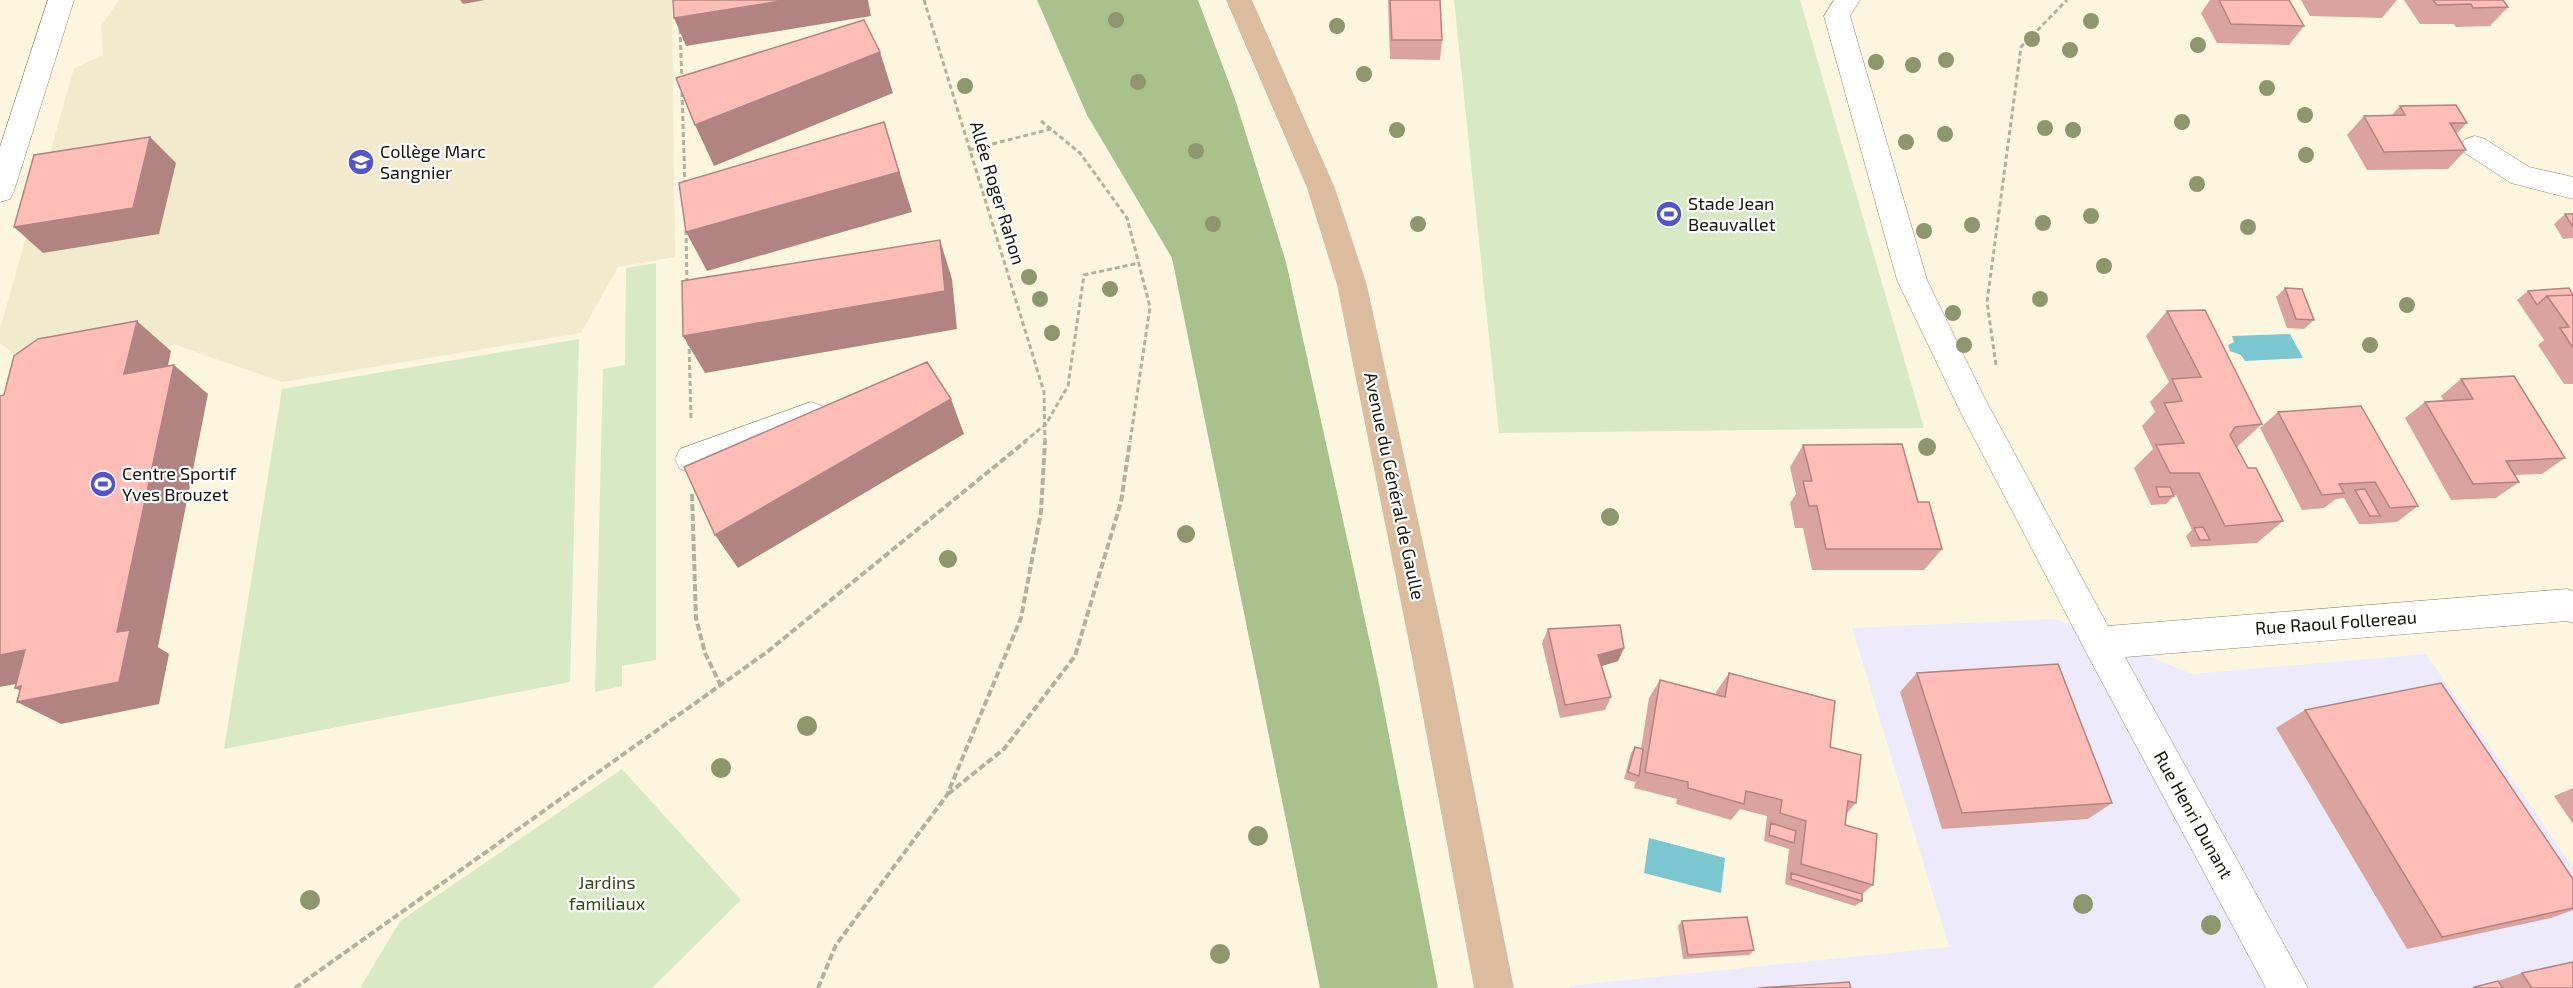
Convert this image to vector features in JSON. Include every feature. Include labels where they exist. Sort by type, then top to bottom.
[{"type":"main road","name":"Avenue du Général de Gaulle","points":[[1239,0],[1317,178],[1352,285],[1430,658],[1494,988]]},
{"type":"street","points":[[0,191],[61,0]]},
{"type":"street","name":"Rue Henri Dunant","points":[[1847,0],[1837,16],[1912,280],[1972,404],[2098,643],[2288,988]]},
{"type":"street","points":[[2475,146],[2521,176],[2573,188]]},
{"type":"street","points":[[692,459],[836,405]]},
{"type":"street","name":"Rue Raoul Follereau","points":[[2098,643],[2567,605],[2573,607]]},
{"type":"path","name":"Allée Roger Rahon","points":[[924,0],[1044,392],[1046,424],[1041,512],[1021,618],[947,795]]},
{"type":"path","points":[[1997,371],[1987,302],[2021,47],[2067,0]]},
{"type":"path","points":[[680,23],[685,196]]},
{"type":"path","points":[[818,988],[836,945],[947,795],[1004,749],[1075,656],[1121,502],[1150,307],[1127,218],[1080,153],[1041,121]]},
{"type":"path","points":[[969,150],[1051,129]]},
{"type":"path","points":[[685,218],[687,285]]},
{"type":"path","points":[[295,988],[777,644],[1046,424],[1068,386],[1084,275],[1139,263]]},
{"type":"path","points":[[688,332],[696,618],[705,653],[721,686]]},
{"type":"shaded area","name":"Collège Marc Sangnier","points":[[119,0],[672,0],[675,257],[618,267],[581,333],[282,382],[176,345],[76,362],[13,353],[0,343],[0,329],[74,68],[103,55],[101,26]]},
{"type":"shaded area","points":[[2056,619],[2192,674],[2426,654],[2573,867],[2573,988],[1570,988],[1569,986],[1949,947],[1852,628]]},
{"type":"green space","points":[[1037,0],[1198,0],[1235,99],[1286,262],[1378,679],[1438,988],[1320,988],[1172,258],[1087,115]]},
{"type":"green space","name":"Stade Jean Beauvallet","points":[[1454,0],[1800,0],[1924,428],[1499,433]]},
{"type":"green space","points":[[656,263],[656,660],[622,666],[622,686],[595,692],[603,369],[625,365],[626,268]]},
{"type":"green space","points":[[579,339],[570,682],[224,749],[282,389]]},
{"type":"green space","name":"Jardins familiaux","points":[[622,769],[741,900],[652,988],[360,988],[400,921]]},
{"type":"water","points":[[2290,334],[2303,358],[2245,361],[2241,355],[2230,351],[2228,345],[2234,342],[2232,336]]},
{"type":"water","points":[[1649,838],[1725,858],[1721,893],[1644,873]]},
{"type":"building","points":[[673,0],[787,0],[674,18]]},
{"type":"building","points":[[1390,0],[1440,0],[1442,40],[1392,40]]},
{"type":"building","points":[[2219,0],[2289,0],[2304,26],[2231,24]]},
{"type":"building","points":[[2433,0],[2503,0],[2508,7],[2473,8],[2471,4],[2437,5]]},
{"type":"building","points":[[864,20],[880,52],[695,125],[676,78]]},
{"type":"building","points":[[2456,105],[2467,123],[2450,123],[2466,150],[2384,152],[2364,116],[2405,115],[2400,106]]},
{"type":"building","points":[[884,122],[899,172],[686,232],[679,183]]},
{"type":"building","points":[[150,137],[133,208],[14,227],[34,155]]},
{"type":"building","points":[[2565,214],[2573,214],[2573,227]]},
{"type":"building","points":[[940,240],[945,291],[683,336],[682,281]]},
{"type":"building","points":[[2285,288],[2302,289],[2314,320],[2296,319]]},
{"type":"building","points":[[2569,288],[2573,295],[2547,296],[2537,305],[2528,291]]},
{"type":"building","points":[[2573,295],[2573,348],[2560,328],[2569,327],[2547,296]]},
{"type":"building","points":[[2205,310],[2262,424],[2235,427],[2230,435],[2248,468],[2256,468],[2283,521],[2225,526],[2199,473],[2170,473],[2156,445],[2184,443],[2164,403],[2182,401],[2172,379],[2201,377],[2167,311]]},
{"type":"building","name":"Centre Sportif Yves Brouzet","points":[[137,321],[124,374],[174,365],[117,632],[130,630],[119,682],[17,702],[21,686],[15,688],[25,650],[0,655],[0,396],[4,395],[14,356],[38,339]]},
{"type":"building","points":[[927,362],[951,399],[715,535],[684,467]]},
{"type":"building","points":[[2514,376],[2565,458],[2506,461],[2519,482],[2473,484],[2425,402],[2473,399],[2461,379]]},
{"type":"building","points":[[2361,406],[2418,506],[2390,508],[2375,482],[2339,484],[2344,493],[2322,495],[2278,412]]},
{"type":"building","points":[[1902,444],[1918,502],[1929,502],[1942,549],[1826,549],[1817,506],[1809,506],[1803,481],[1812,481],[1803,445]]},
{"type":"building","points":[[2156,487],[2170,487],[2174,496],[2159,497]]},
{"type":"building","points":[[2365,489],[2380,516],[2370,516],[2355,490]]},
{"type":"building","points":[[2203,527],[2210,540],[2200,540],[2194,528]]},
{"type":"building","points":[[1620,625],[1624,648],[1598,655],[1611,697],[1565,705],[1548,629]]},
{"type":"building","points":[[2058,664],[2112,803],[1962,813],[1917,673]]},
{"type":"building","points":[[1729,673],[1835,701],[1830,747],[1861,755],[1856,803],[1848,801],[1845,825],[1877,834],[1873,885],[1801,864],[1806,821],[1780,813],[1782,800],[1746,791],[1744,804],[1688,788],[1688,782],[1645,772],[1660,680],[1725,697]]},
{"type":"building","points":[[2441,683],[2573,879],[2573,908],[2442,937],[2305,710]]},
{"type":"building","points":[[1635,747],[1643,749],[1639,776],[1628,772]]},
{"type":"building","points":[[1771,823],[1796,831],[1794,843],[1769,835]]},
{"type":"building","points":[[1791,873],[1862,894],[1862,901],[1791,879]]},
{"type":"building","points":[[1747,917],[1754,950],[1688,955],[1682,921]]},
{"type":"building","points":[[2573,962],[2573,988],[2532,988],[2522,973]]},
{"type":"building","points":[[2498,981],[2503,988],[2474,988],[2474,987]]},
{"type":"building","points":[[1849,982],[1851,988],[1758,988]]},
{"type":"place","name":"Collège Marc Sangnier","points":[[361,162]]},
{"type":"place","name":"Stade Jean Beauvallet","points":[[1669,214]]},
{"type":"place","name":"Centre Sportif Yves Brouzet","points":[[103,484]]}]
